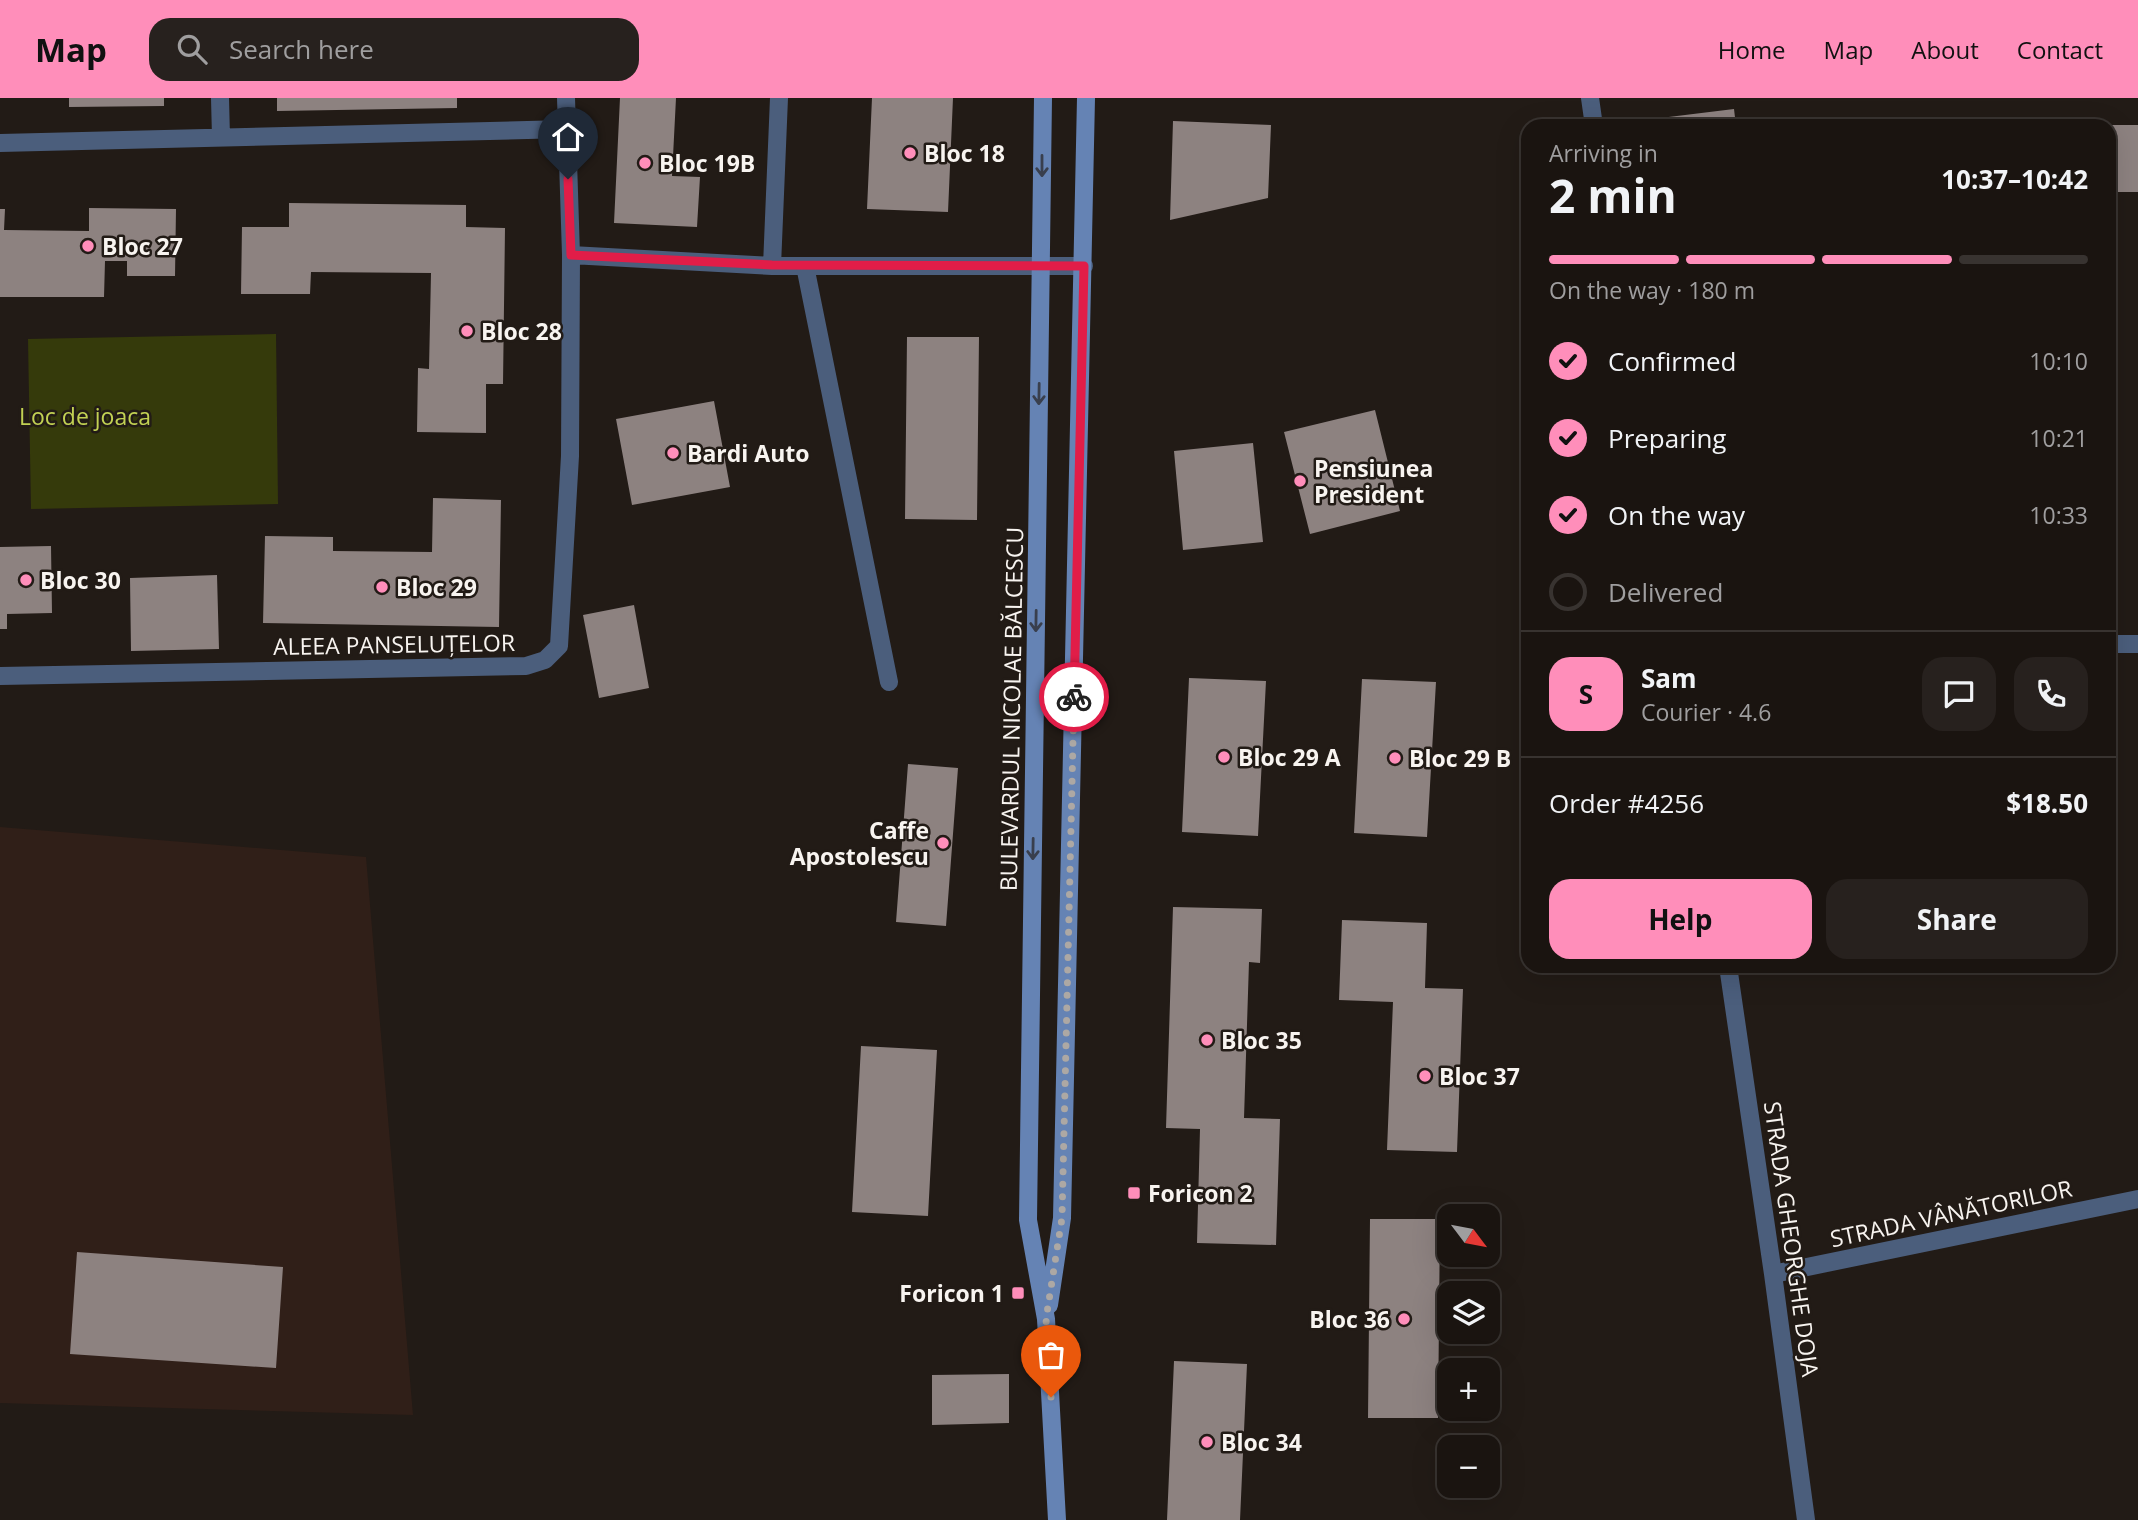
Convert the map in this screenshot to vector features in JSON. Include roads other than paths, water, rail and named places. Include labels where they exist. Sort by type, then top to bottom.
[{"type":"main road","name":"BULEVARDUL NICOLAE BĂLCESCU","points":[[1043,98],[1028,1220],[1046,1319],[1057,1520]]},
{"type":"main road","name":"BULEVARDUL NICOLAE BĂLCESCU","points":[[1046,1319],[1062,1218],[1086,98]]},
{"type":"street","points":[[220,98],[221,137]]},
{"type":"street","name":"ALEEA PANSELUȚELOR","points":[[0,676],[526,666],[545,660],[559,646],[570,456],[571,255],[566,98]]},
{"type":"street","points":[[772,265],[779,98]]},
{"type":"street","points":[[1590,98],[1593,119]]},
{"type":"street","points":[[0,143],[566,128]]},
{"type":"street","points":[[571,255],[805,266],[1084,266]]},
{"type":"street","points":[[805,266],[889,682]]},
{"type":"street","points":[[2116,644],[2138,644]]},
{"type":"street","name":"STRADA GHEORGHE DOJA","points":[[1729,973],[1806,1520]]},
{"type":"street","name":"STRADA VÂNĂTORILOR","points":[[1773,1274],[2138,1199]]},
{"type":"place","name":"Bloc 18","points":[[910,153]]},
{"type":"place","name":"Bloc 19B","points":[[645,163]]},
{"type":"place","name":"Bloc 27","points":[[88,246]]},
{"type":"place","name":"Bloc 28","points":[[467,331]]},
{"type":"place","name":"Bardi Auto","points":[[673,453]]},
{"type":"place","name":"Pensiunea President","points":[[1300,481]]},
{"type":"place","name":"Bloc 30","points":[[26,580]]},
{"type":"place","name":"Bloc 29","points":[[382,587]]},
{"type":"place","name":"Bloc 29 A","points":[[1224,757]]},
{"type":"place","name":"Bloc 29 B","points":[[1395,758]]},
{"type":"place","name":"Caffe Apostolescu","points":[[943,843]]},
{"type":"place","name":"Bloc 35","points":[[1207,1040]]},
{"type":"place","name":"Bloc 37","points":[[1425,1076]]},
{"type":"place","name":"Foricon 2","points":[[1134,1193]]},
{"type":"place","name":"Foricon 1","points":[[1018,1293]]},
{"type":"place","name":"Bloc 36","points":[[1404,1319]]},
{"type":"place","name":"Bloc 34","points":[[1207,1442]]},
{"type":"park label","name":"Loc de joaca","points":[[85,416]]}]
